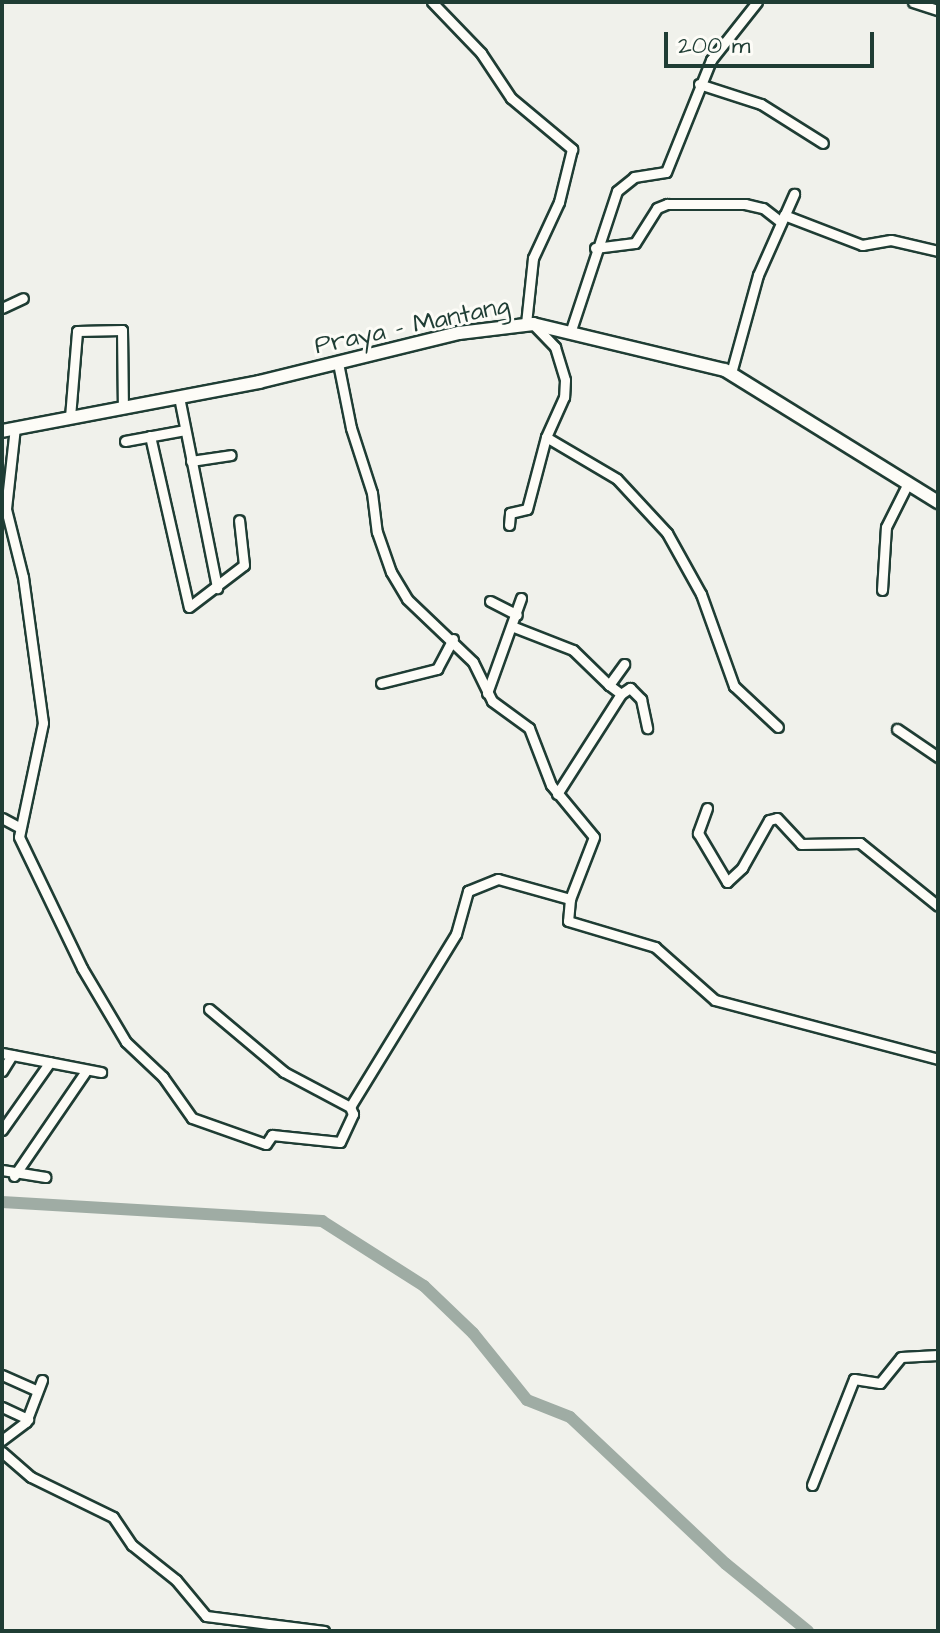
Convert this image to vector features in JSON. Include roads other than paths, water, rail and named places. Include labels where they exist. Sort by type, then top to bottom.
[{"type":"main road","name":"Praya - Mantang","points":[[9,429],[179,397],[459,333],[529,324],[571,330],[731,373],[938,502]]},
{"type":"street","points":[[432,2],[481,53],[511,98],[572,149],[559,202],[533,258],[529,324],[555,347],[565,380],[564,397],[546,437],[527,509],[509,514],[509,525]]},
{"type":"street","points":[[571,330],[595,248],[621,186],[634,177],[666,172],[699,84],[715,53],[757,2]]},
{"type":"street","points":[[913,2],[938,10]]},
{"type":"street","points":[[699,84],[761,104],[823,143]]},
{"type":"street","points":[[731,373],[758,275],[794,194]]},
{"type":"street","points":[[595,248],[635,243],[663,205],[745,204],[862,245],[891,240],[938,251]]},
{"type":"street","points":[[2,308],[23,298]]},
{"type":"street","points":[[70,417],[77,331],[122,331],[123,408]]},
{"type":"street","points":[[338,363],[382,552],[407,599],[453,639],[473,662],[487,693],[532,733],[557,794],[594,837],[566,914],[572,925],[655,947],[715,1000],[938,1059]]},
{"type":"street","points":[[179,397],[217,588]]},
{"type":"street","points":[[9,429],[6,509],[23,577],[43,723],[19,827],[21,843],[82,968],[126,1042],[163,1077],[192,1118],[266,1144],[272,1135],[335,1143],[344,1137],[353,1114],[350,1107],[284,1072],[209,1009]]},
{"type":"street","points":[[125,441],[185,430]]},
{"type":"street","points":[[150,436],[183,600],[189,607],[244,565],[239,520]]},
{"type":"street","points":[[546,437],[617,479],[667,533],[701,594],[734,686],[778,727]]},
{"type":"street","points":[[191,461],[231,455]]},
{"type":"street","points":[[882,590],[886,527],[908,483]]},
{"type":"street","points":[[487,693],[514,627],[521,598]]},
{"type":"street","points":[[490,601],[517,615]]},
{"type":"street","points":[[514,627],[573,650],[621,694]]},
{"type":"street","points":[[381,683],[437,669],[453,639]]},
{"type":"street","points":[[609,685],[624,664]]},
{"type":"street","points":[[557,794],[621,694],[630,688],[642,700],[647,728]]},
{"type":"street","points":[[897,729],[938,757]]},
{"type":"street","points":[[707,808],[698,833],[727,882],[742,868],[769,820],[777,818],[801,844],[860,843],[938,906]]},
{"type":"street","points":[[2,818],[19,827]]},
{"type":"street","points":[[350,1107],[424,993],[456,934],[468,891],[498,879],[570,899]]},
{"type":"street","points":[[2,1071],[7,1054],[101,1072]]},
{"type":"street","points":[[2,1130],[50,1062]]},
{"type":"street","points":[[14,1176],[86,1071]]},
{"type":"street","points":[[2,1170],[14,1176],[45,1177]]},
{"type":"street","points":[[812,1485],[854,1379],[880,1383],[897,1359],[938,1355]]},
{"type":"street","points":[[2,1375],[35,1390]]},
{"type":"street","points":[[2,1440],[28,1419],[35,1390],[42,1380]]},
{"type":"street","points":[[2,1407],[28,1419]]},
{"type":"street","points":[[2,1452],[31,1477],[113,1517],[132,1545],[176,1580],[206,1616],[324,1631]]},
{"type":"waterway","points":[[2,1202],[322,1221],[424,1286],[473,1333],[527,1400],[570,1417],[726,1564],[808,1631]]}]
